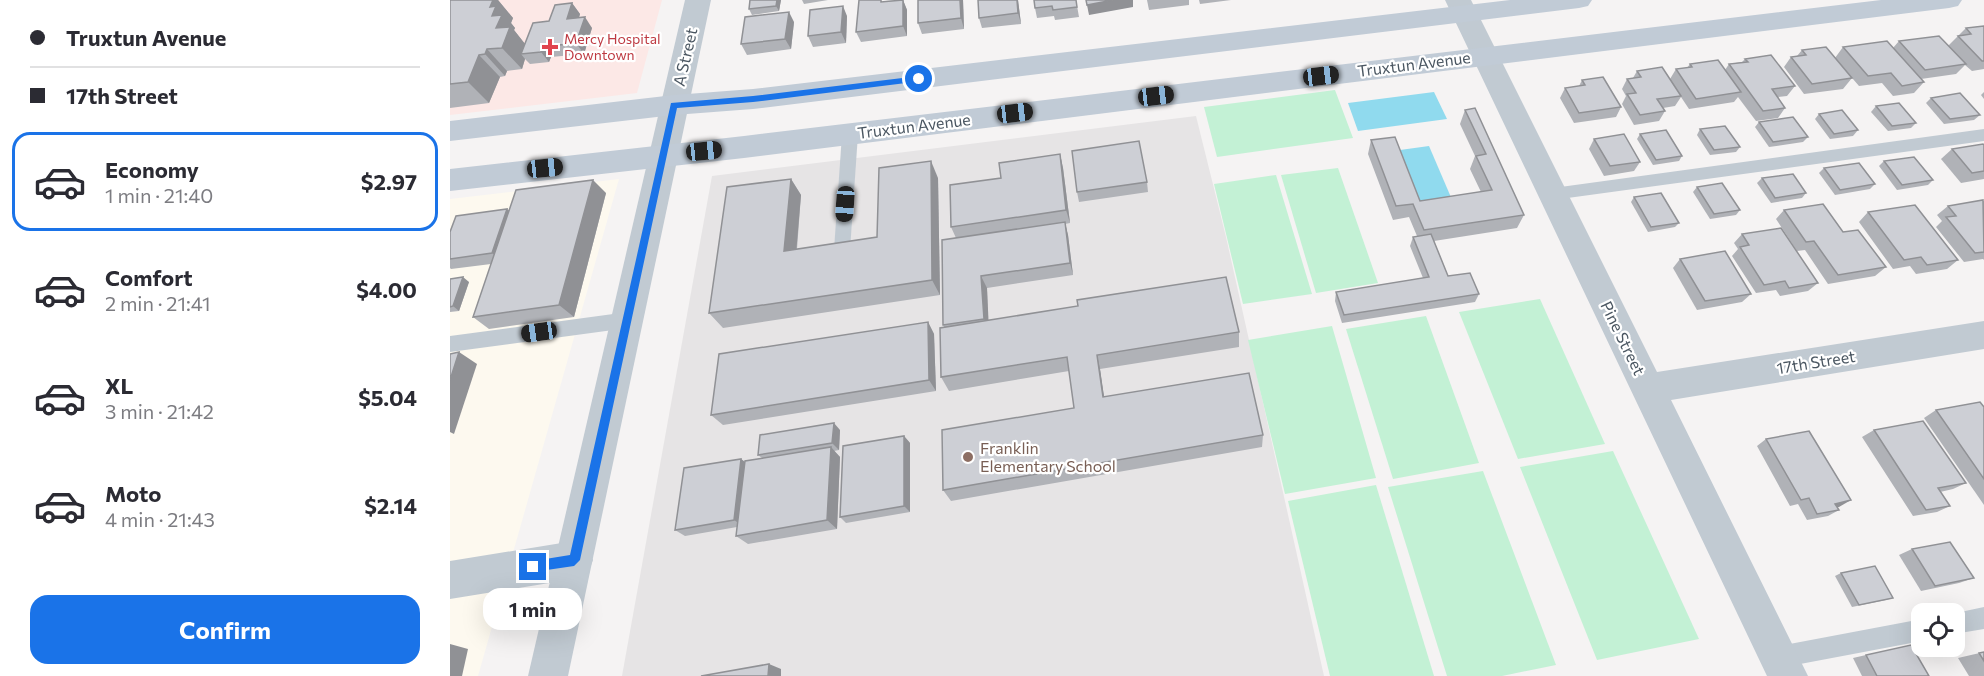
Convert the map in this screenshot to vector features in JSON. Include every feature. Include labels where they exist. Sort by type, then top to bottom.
[{"type":"main road","points":[[450,131],[674,105],[765,97],[1462,7],[1579,0]]},
{"type":"main road","name":"Truxtun Avenue","points":[[450,180],[850,134],[1949,0]]},
{"type":"street","name":"A Street","points":[[548,676],[698,0]]},
{"type":"street","name":"Pine Street","points":[[1462,7],[1784,667]]},
{"type":"street","name":"17th Street","points":[[1648,389],[1984,335]]},
{"type":"street","points":[[450,580],[574,560]]},
{"type":"lane","points":[[842,250],[850,134]]},
{"type":"lane","points":[[1553,194],[1984,135]]},
{"type":"lane","points":[[450,344],[628,320]]},
{"type":"lane","points":[[1965,621],[1984,618]]},
{"type":"lane","points":[[1784,667],[1911,633]]},
{"type":"shaded area","name":"Mercy Hospital Downtown","points":[[450,0],[662,0],[637,93],[450,115]]},
{"type":"shaded area","name":"Franklin Elementary School","points":[[1196,116],[1226,237],[1324,676],[622,676],[712,176]]},
{"type":"shaded area","points":[[619,179],[478,676],[450,676],[450,199]]},
{"type":"green space","points":[[1335,90],[1353,138],[1217,157],[1204,107]]},
{"type":"green space","points":[[1338,168],[1378,283],[1316,293],[1281,175]]},
{"type":"green space","points":[[1276,175],[1312,294],[1243,304],[1214,184]]},
{"type":"green space","points":[[1540,299],[1605,444],[1518,459],[1459,312]]},
{"type":"green space","points":[[1426,316],[1479,463],[1393,479],[1346,329]]},
{"type":"green space","points":[[1332,326],[1376,478],[1285,494],[1248,340]]},
{"type":"green space","points":[[1613,451],[1699,639],[1597,660],[1520,467]]},
{"type":"green space","points":[[1483,471],[1556,665],[1502,676],[1447,676],[1388,487]]},
{"type":"green space","points":[[1376,485],[1434,676],[1330,676],[1288,501]]},
{"type":"water","points":[[1434,92],[1447,119],[1358,131],[1348,103]]},
{"type":"water","points":[[1429,146],[1453,202],[1422,207],[1400,150]]},
{"type":"building","points":[[450,0],[493,0],[490,7],[496,6],[492,16],[502,15],[496,28],[510,27],[502,48],[487,49],[485,54],[479,55],[468,82],[450,84]]},
{"type":"building","points":[[750,0],[777,0],[776,6],[749,9]]},
{"type":"building","points":[[859,0],[881,0],[881,2],[903,0],[903,26],[856,32]]},
{"type":"building","points":[[918,0],[960,0],[961,18],[918,23]]},
{"type":"building","points":[[978,0],[1017,0],[1018,13],[979,18]]},
{"type":"building","points":[[1034,0],[1076,0],[1077,7],[1053,10],[1052,6],[1035,8]]},
{"type":"building","points":[[1086,0],[1113,0],[1087,5]]},
{"type":"building","points":[[572,3],[567,19],[585,17],[576,43],[542,47],[541,52],[521,54],[533,23],[549,21],[555,5]]},
{"type":"building","points":[[843,6],[841,32],[808,36],[810,10]]},
{"type":"building","points":[[789,12],[785,39],[741,44],[745,17]]},
{"type":"building","points":[[1984,26],[1984,61],[1982,61],[1958,36],[1971,34],[1966,28]]},
{"type":"building","points":[[1939,36],[1966,64],[1925,70],[1899,41]]},
{"type":"building","points":[[1887,41],[1924,82],[1902,86],[1891,73],[1868,76],[1843,47]]},
{"type":"building","points":[[1826,47],[1852,78],[1812,84],[1791,57],[1806,55],[1802,50]]},
{"type":"building","points":[[1771,55],[1795,86],[1772,89],[1785,108],[1763,111],[1729,64],[1748,62],[1745,59]]},
{"type":"building","points":[[1718,60],[1741,92],[1696,99],[1676,69],[1692,67],[1690,64]]},
{"type":"building","points":[[1662,67],[1681,96],[1657,99],[1665,111],[1640,115],[1627,94],[1636,93],[1627,79],[1641,77],[1637,71]]},
{"type":"building","points":[[1603,77],[1621,107],[1579,113],[1565,88],[1585,85],[1582,80]]},
{"type":"building","points":[[1960,93],[1980,115],[1950,119],[1931,98]]},
{"type":"building","points":[[1899,103],[1916,123],[1892,126],[1876,106]]},
{"type":"building","points":[[1475,108],[1524,215],[1424,230],[1413,204],[1396,206],[1371,140],[1395,137],[1420,201],[1492,190],[1476,156],[1486,154],[1465,110]]},
{"type":"building","points":[[1842,110],[1858,130],[1834,134],[1819,114]]},
{"type":"building","points":[[1793,117],[1808,137],[1773,142],[1759,122]]},
{"type":"building","points":[[1725,126],[1740,147],[1714,150],[1700,129]]},
{"type":"building","points":[[1666,130],[1682,156],[1656,160],[1640,134]]},
{"type":"building","points":[[1624,134],[1640,162],[1610,166],[1594,139]]},
{"type":"building","points":[[1139,141],[1147,182],[1077,192],[1072,151]]},
{"type":"building","points":[[1983,144],[1984,171],[1972,173],[1952,149]]},
{"type":"building","points":[[1060,154],[1066,210],[951,227],[950,185],[1001,178],[999,163]]},
{"type":"building","points":[[1914,157],[1933,180],[1902,185],[1884,161]]},
{"type":"building","points":[[931,161],[932,280],[709,313],[727,187],[791,179],[784,251],[877,237],[879,168]]},
{"type":"building","points":[[1859,163],[1875,184],[1840,190],[1824,168]]},
{"type":"building","points":[[1793,174],[1806,193],[1775,198],[1762,178]]},
{"type":"building","points":[[593,180],[559,305],[473,317],[516,190]]},
{"type":"building","points":[[1722,183],[1740,210],[1714,214],[1697,187]]},
{"type":"building","points":[[1661,193],[1679,223],[1651,227],[1634,197]]},
{"type":"building","points":[[1983,200],[1984,252],[1975,253],[1946,217],[1956,216],[1948,206]]},
{"type":"building","points":[[1823,204],[1843,232],[1858,230],[1886,267],[1838,275],[1814,241],[1806,242],[1784,210]]},
{"type":"building","points":[[1915,205],[1958,260],[1927,265],[1921,257],[1904,260],[1868,212]]},
{"type":"building","points":[[507,209],[492,253],[450,259],[450,232],[456,216]]},
{"type":"building","points":[[1065,222],[1070,263],[981,276],[984,319],[943,325],[942,240]]},
{"type":"building","points":[[1781,228],[1818,283],[1789,288],[1785,281],[1764,285],[1740,247],[1749,245],[1742,234]]},
{"type":"building","points":[[1431,234],[1448,276],[1470,273],[1479,294],[1344,315],[1336,292],[1429,277],[1413,237]]},
{"type":"building","points":[[1725,251],[1751,294],[1705,301],[1680,259]]},
{"type":"building","points":[[463,277],[453,306],[450,307],[450,279]]},
{"type":"building","points":[[1226,277],[1239,332],[1097,355],[1103,397],[1249,373],[1263,435],[943,490],[942,430],[1074,408],[1067,357],[941,377],[940,328],[1078,306],[1077,300]]},
{"type":"building","points":[[928,322],[929,380],[711,415],[719,354]]},
{"type":"building","points":[[459,352],[450,380],[450,354]]},
{"type":"building","points":[[1980,402],[1984,407],[1984,479],[1936,410]]},
{"type":"building","points":[[1923,421],[1966,483],[1938,488],[1950,506],[1926,510],[1874,430]]},
{"type":"building","points":[[834,423],[832,443],[758,455],[760,435]]},
{"type":"building","points":[[1809,431],[1851,500],[1835,504],[1839,510],[1817,514],[1809,498],[1801,500],[1766,439]]},
{"type":"building","points":[[904,436],[904,506],[840,517],[843,446]]},
{"type":"building","points":[[831,447],[827,520],[736,536],[745,461]]},
{"type":"building","points":[[741,459],[734,520],[675,530],[684,468]]},
{"type":"building","points":[[1950,542],[1974,578],[1935,586],[1912,549]]},
{"type":"building","points":[[1875,566],[1893,598],[1859,605],[1841,573]]},
{"type":"building","points":[[1911,645],[1911,657],[1918,657],[1929,676],[1877,676],[1866,655]]},
{"type":"building","points":[[769,664],[768,676],[701,676]]},
{"type":"place","name":"Mercy Hospital Downtown","points":[[550,47]]},
{"type":"place","name":"Franklin Elementary School","points":[[968,457]]},
{"type":"route","points":[[533,567],[574,560],[674,105],[753,99],[919,79]]}]
